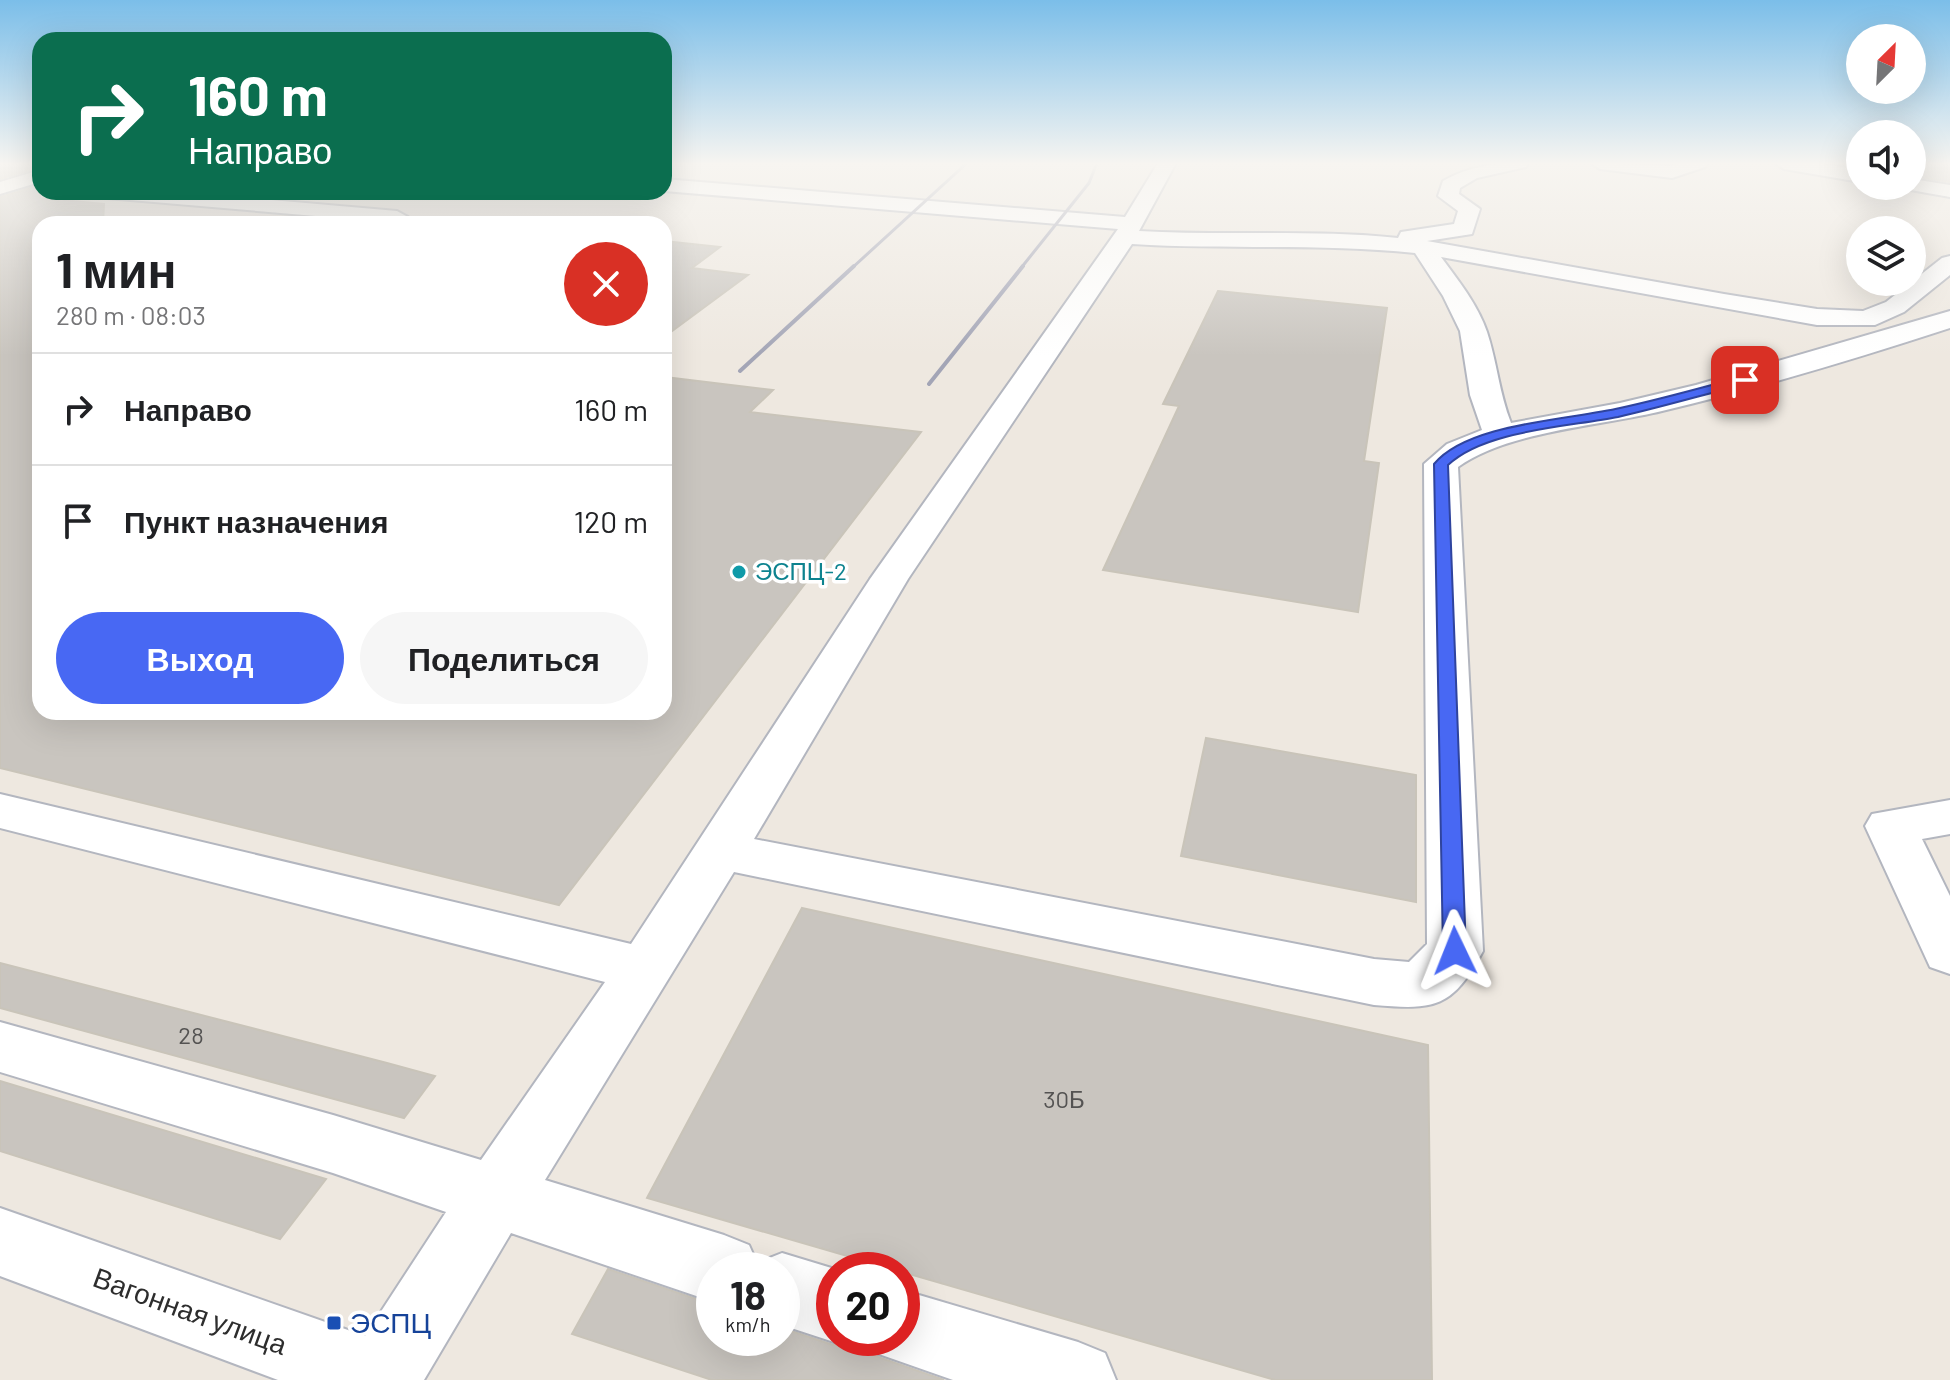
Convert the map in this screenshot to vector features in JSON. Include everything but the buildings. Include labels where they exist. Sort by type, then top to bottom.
[{"type":"street","points":[[1091,227],[1211,242],[1431,236],[1464,227]]},
{"type":"street","points":[[381,1380],[494,1198],[551,1116],[721,851],[889,579],[1129,227]]},
{"type":"street","points":[[1353,240],[1422,247],[1817,317],[1866,319],[1895,307],[1950,263]]},
{"type":"street","points":[[1422,247],[1456,296],[1473,331],[1485,395],[1500,435]]},
{"type":"street","points":[[721,851],[1374,982],[1422,986],[1455,951],[1441,464],[1457,449],[1500,435],[1620,412],[1704,391],[1950,319]]},
{"type":"street","points":[[0,811],[643,969]]},
{"type":"street","points":[[1950,817],[1890,826],[1950,952]]},
{"type":"street","points":[[0,1047],[319,1140],[696,1261]]},
{"type":"street","name":"Вагонная улица","points":[[0,1242],[381,1380]]},
{"type":"street","points":[[920,1332],[1078,1380]]},
{"type":"railway","points":[[852,268],[896,227]]},
{"type":"railway","points":[[1021,268],[1053,227]]},
{"type":"railway","points":[[740,371],[854,266]]},
{"type":"railway","points":[[929,384],[1023,266]]},
{"type":"place","name":"ЭСПЦ-2","points":[[739,572]]},
{"type":"place","name":"ЭСПЦ","points":[[334,1323]]},
{"type":"route","points":[[1455,951],[1441,464],[1457,449],[1500,435],[1620,412],[1745,380]]}]
